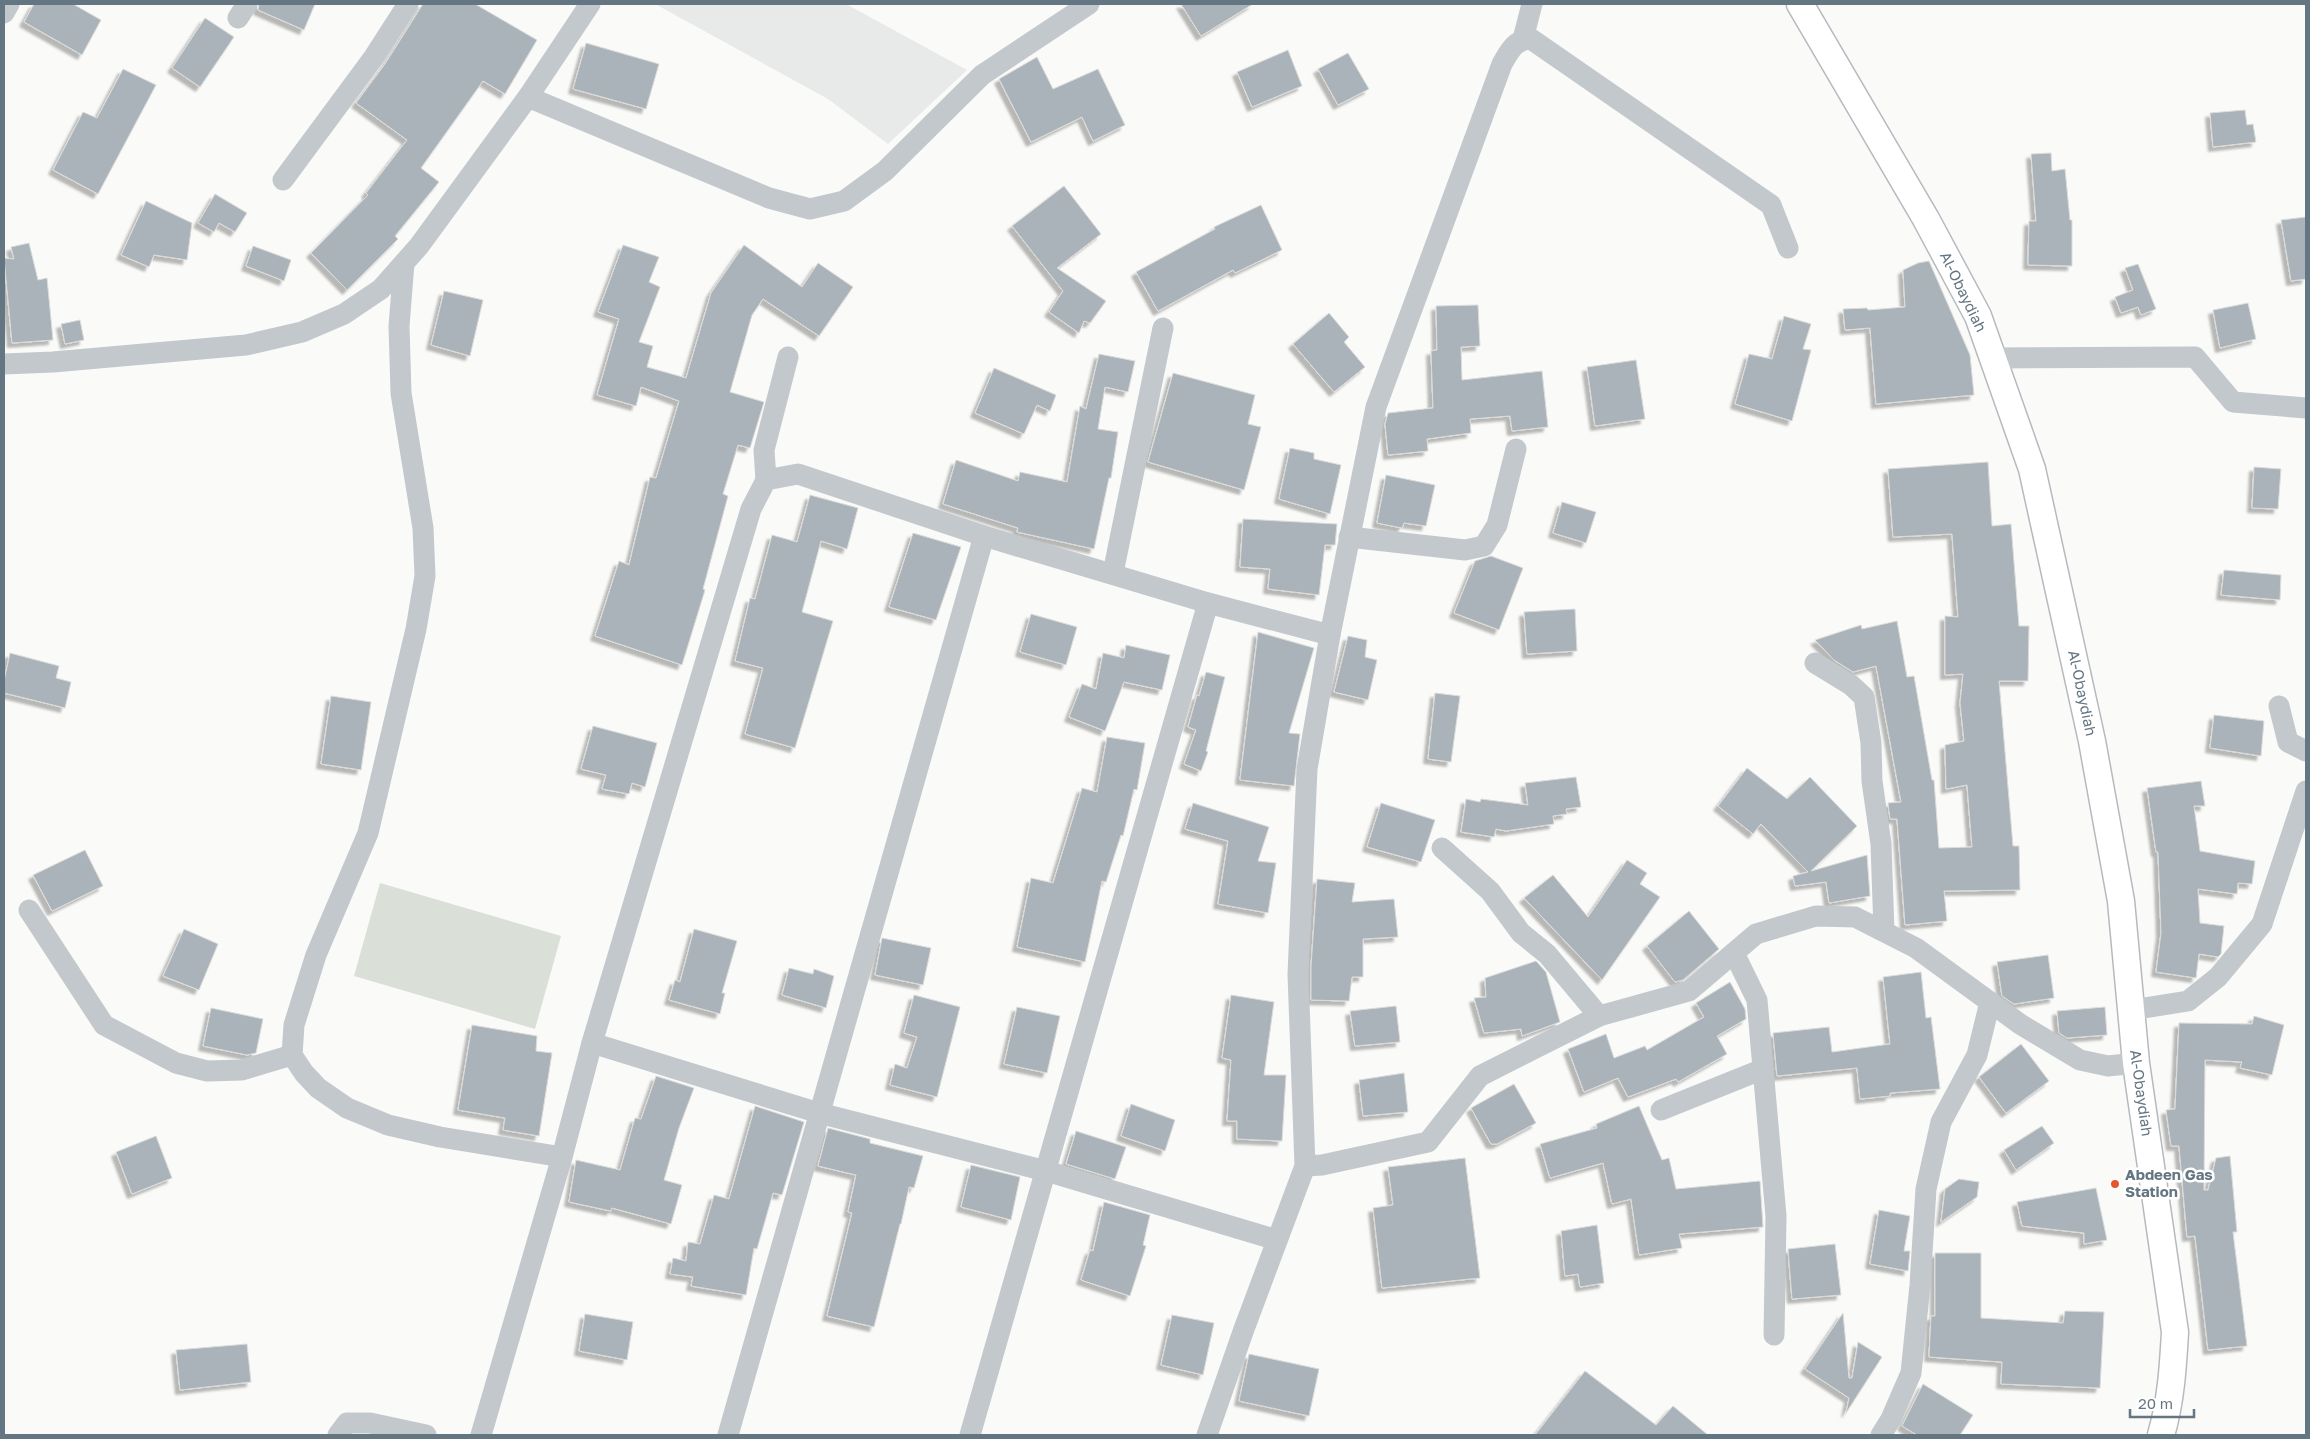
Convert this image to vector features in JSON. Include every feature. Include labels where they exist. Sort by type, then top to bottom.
[{"type":"main road","name":"Al-Obaydiah","points":[[1800,4],[1926,219],[1978,316],[2032,469],[2092,741],[2121,901],[2136,1063],[2175,1332],[2173,1370],[2161,1435]]},
{"type":"street","points":[[4,13],[9,4]]},
{"type":"street","points":[[284,180],[374,57],[408,4]]},
{"type":"street","points":[[4,364],[53,362],[246,345],[302,332],[344,314],[381,288],[419,246],[528,97],[590,4]]},
{"type":"street","points":[[528,97],[769,198],[810,209],[844,201],[885,171],[982,75],[1088,4]]},
{"type":"street","points":[[1523,39],[1532,4]]},
{"type":"street","points":[[1208,1435],[1305,1166],[1298,974],[1307,769],[1330,635],[1376,407],[1502,64],[1512,47],[1523,39],[1531,39],[1541,45],[1771,205],[1788,248]]},
{"type":"street","points":[[404,263],[399,326],[400,393],[423,528],[425,576],[416,629],[368,833],[316,955],[294,1025],[292,1055],[304,1073],[318,1088],[347,1108],[388,1125],[440,1137],[562,1157]]},
{"type":"street","points":[[1113,573],[1163,328]]},
{"type":"street","points":[[481,1435],[562,1157],[592,1043],[751,509],[766,480],[764,450],[788,357]]},
{"type":"street","points":[[1993,358],[2195,357],[2233,402],[2306,408]]},
{"type":"street","points":[[1349,537],[1465,550],[1484,546],[1498,525],[1516,449]]},
{"type":"street","points":[[766,480],[798,474],[984,536],[1113,573],[1208,603],[1330,635]]},
{"type":"street","points":[[728,1435],[984,536]]},
{"type":"street","points":[[970,1435],[1208,603]]},
{"type":"street","points":[[1815,663],[1851,685],[1864,697],[1871,743],[1872,781],[1881,844],[1884,931]]},
{"type":"street","points":[[2279,706],[2288,742],[2306,751]]},
{"type":"street","points":[[2131,1010],[2188,1001],[2218,977],[2262,924],[2306,791]]},
{"type":"street","points":[[1442,848],[1490,891],[1521,933],[1547,954],[1599,1016]]},
{"type":"street","points":[[29,910],[104,1025],[176,1063],[207,1071],[242,1070],[292,1055]]},
{"type":"street","points":[[1305,1166],[1428,1142],[1480,1076],[1599,1016],[1690,991],[1756,934],[1816,916],[1855,917],[1916,948],[2020,1024],[2080,1060],[2108,1066],[2136,1063]]},
{"type":"street","points":[[1734,953],[1757,1000],[1776,1216],[1774,1335]]},
{"type":"street","points":[[1881,1435],[1891,1419],[1910,1373],[1920,1285],[1926,1189],[1941,1122],[1977,1056],[1990,1002]]},
{"type":"street","points":[[592,1043],[819,1113],[1046,1170],[1277,1240]]},
{"type":"street","points":[[1661,1110],[1763,1069]]},
{"type":"street","points":[[338,1435],[347,1423],[370,1423],[426,1435]]},
{"type":"shaded area","points":[[655,4],[846,4],[967,70],[888,144],[828,99]]},
{"type":"shaded area","points":[[380,883],[561,936],[535,1029],[354,976]]},
{"type":"building","points":[[34,4],[73,4],[101,20],[82,55],[24,22]]},
{"type":"building","points":[[259,4],[315,4],[304,30],[258,10]]},
{"type":"building","points":[[423,4],[475,4],[537,40],[505,94],[483,81],[421,168],[439,182],[395,236],[398,239],[347,290],[311,253],[368,195],[366,193],[407,140],[356,103],[385,64]]},
{"type":"building","points":[[1181,4],[1253,4],[1201,36]]},
{"type":"building","points":[[205,18],[234,37],[200,87],[172,68]]},
{"type":"building","points":[[586,43],[659,64],[646,109],[573,89]]},
{"type":"building","points":[[1288,50],[1302,86],[1252,107],[1237,72]]},
{"type":"building","points":[[1348,53],[1369,89],[1338,105],[1318,69]]},
{"type":"building","points":[[1037,57],[1053,89],[1098,69],[1125,125],[1093,141],[1082,117],[1031,142],[999,79]]},
{"type":"building","points":[[123,69],[156,85],[98,194],[53,170],[83,112],[97,118]]},
{"type":"building","points":[[2245,110],[2247,125],[2253,124],[2256,142],[2213,147],[2210,113]]},
{"type":"building","points":[[2051,153],[2052,171],[2065,169],[2070,220],[2072,220],[2072,266],[2028,265],[2029,221],[2036,221],[2031,154]]},
{"type":"building","points":[[1064,186],[1101,234],[1057,268],[1106,301],[1090,323],[1084,321],[1079,333],[1049,312],[1063,291],[1012,226]]},
{"type":"building","points":[[215,194],[247,213],[235,232],[219,223],[214,232],[198,223]]},
{"type":"building","points":[[146,201],[192,223],[187,260],[154,255],[149,267],[121,255]]},
{"type":"building","points":[[1261,205],[1282,250],[1235,273],[1233,270],[1158,311],[1136,272],[1215,229],[1214,227]]},
{"type":"building","points":[[2306,217],[2306,279],[2291,281],[2281,220]]},
{"type":"building","points":[[29,243],[38,280],[47,278],[53,340],[12,343],[4,258],[14,259],[11,247]]},
{"type":"building","points":[[623,245],[659,257],[649,282],[660,287],[639,342],[653,346],[647,367],[686,378],[711,293],[744,245],[802,287],[818,263],[853,287],[819,336],[763,299],[752,315],[730,392],[764,402],[750,448],[738,445],[723,494],[728,496],[703,589],[705,590],[682,665],[595,636],[619,561],[629,565],[650,477],[656,478],[679,401],[641,387],[636,406],[597,395],[619,319],[598,312]]},
{"type":"building","points":[[253,246],[291,260],[284,281],[246,266]]},
{"type":"building","points":[[1929,261],[1970,355],[1974,395],[1876,404],[1870,328],[1845,330],[1843,309],[1867,308],[1868,310],[1905,307],[1903,270],[1918,263]]},
{"type":"building","points":[[2138,264],[2156,309],[2141,315],[2138,307],[2121,313],[2115,297],[2133,290],[2125,268]]},
{"type":"building","points":[[444,291],[483,300],[470,356],[431,345]]},
{"type":"building","points":[[2248,303],[2256,339],[2220,348],[2213,310]]},
{"type":"building","points":[[1478,305],[1480,346],[1461,347],[1462,380],[1542,371],[1548,427],[1512,431],[1510,416],[1470,419],[1471,433],[1427,439],[1428,451],[1388,455],[1385,424],[1388,413],[1433,408],[1431,351],[1437,350],[1436,306]]},
{"type":"building","points":[[1329,313],[1349,337],[1344,342],[1365,367],[1334,392],[1293,344]]},
{"type":"building","points":[[1784,316],[1811,324],[1803,349],[1811,350],[1792,421],[1735,404],[1749,354],[1772,359]]},
{"type":"building","points":[[80,320],[84,340],[65,344],[61,324]]},
{"type":"building","points":[[1099,354],[1135,361],[1128,392],[1105,387],[1098,429],[1118,432],[1111,478],[1109,478],[1094,549],[1017,532],[1018,528],[943,504],[956,460],[1018,481],[1020,472],[1067,482],[1080,406],[1086,409]]},
{"type":"building","points":[[1636,360],[1645,419],[1595,426],[1587,367]]},
{"type":"building","points":[[994,368],[1056,395],[1050,411],[1037,405],[1024,434],[975,413]]},
{"type":"building","points":[[1173,373],[1255,395],[1248,424],[1261,427],[1244,490],[1148,462]]},
{"type":"building","points":[[1290,448],[1314,453],[1314,459],[1341,465],[1330,514],[1279,499]]},
{"type":"building","points":[[1988,462],[1992,526],[2011,524],[2019,626],[2029,626],[2028,681],[1999,681],[2013,846],[2019,846],[2020,890],[1944,891],[1947,921],[1905,925],[1897,819],[1890,819],[1888,803],[1901,802],[1876,666],[1853,672],[1834,660],[1815,640],[1861,625],[1862,629],[1897,621],[1907,677],[1914,676],[1932,780],[1934,780],[1939,848],[1972,847],[1967,785],[1946,789],[1945,745],[1964,741],[1960,703],[1963,674],[1945,675],[1945,616],[1958,617],[1952,534],[1893,537],[1888,469]]},
{"type":"building","points":[[2254,467],[2281,469],[2278,509],[2252,508]]},
{"type":"building","points":[[1386,475],[1435,485],[1426,526],[1404,523],[1402,528],[1377,523]]},
{"type":"building","points":[[810,495],[858,508],[847,549],[821,541],[802,612],[833,621],[795,748],[745,734],[763,668],[735,661],[750,598],[755,599],[772,535],[797,542]]},
{"type":"building","points":[[1562,502],[1596,512],[1586,543],[1553,533]]},
{"type":"building","points":[[1243,519],[1337,524],[1335,545],[1325,545],[1319,595],[1268,589],[1270,569],[1240,567]]},
{"type":"building","points":[[913,533],[961,547],[936,620],[889,607]]},
{"type":"building","points":[[1491,556],[1523,568],[1499,630],[1454,613],[1475,561]]},
{"type":"building","points":[[2224,570],[2281,575],[2280,600],[2221,595]]},
{"type":"building","points":[[1575,609],[1577,651],[1527,654],[1524,612]]},
{"type":"building","points":[[1031,614],[1077,627],[1066,665],[1020,652]]},
{"type":"building","points":[[1258,632],[1314,648],[1289,733],[1300,734],[1294,786],[1240,780]]},
{"type":"building","points":[[1348,636],[1367,640],[1365,657],[1377,660],[1368,700],[1334,692]]},
{"type":"building","points":[[1126,645],[1170,655],[1162,690],[1124,682],[1105,731],[1069,717],[1082,684],[1096,689],[1103,653],[1124,658]]},
{"type":"building","points":[[10,653],[59,666],[56,678],[71,682],[65,708],[4,693],[4,681]]},
{"type":"building","points":[[1206,672],[1225,677],[1206,751],[1208,752],[1201,771],[1184,764],[1196,730],[1188,727]]},
{"type":"building","points":[[1435,693],[1460,696],[1451,762],[1428,759]]},
{"type":"building","points":[[331,696],[371,702],[361,770],[321,764]]},
{"type":"building","points":[[2214,715],[2264,721],[2261,756],[2210,748]]},
{"type":"building","points":[[593,726],[657,743],[645,787],[632,783],[629,794],[602,789],[606,775],[581,769]]},
{"type":"building","points":[[1107,737],[1145,743],[1137,790],[1134,789],[1123,836],[1121,835],[1106,882],[1102,881],[1085,962],[1017,947],[1031,878],[1053,883],[1082,788],[1097,792]]},
{"type":"building","points":[[1747,768],[1787,799],[1810,777],[1857,826],[1811,871],[1867,855],[1870,896],[1829,903],[1826,882],[1795,886],[1793,876],[1808,872],[1761,824],[1753,834],[1718,806]]},
{"type":"building","points":[[1576,777],[1581,807],[1566,809],[1567,814],[1553,816],[1554,824],[1506,831],[1496,829],[1494,837],[1461,832],[1466,799],[1480,802],[1481,799],[1528,805],[1525,783]]},
{"type":"building","points":[[2201,781],[2205,806],[2194,806],[2200,851],[2255,861],[2252,884],[2238,883],[2237,894],[2198,889],[2200,923],[2224,926],[2221,954],[2218,957],[2199,954],[2196,978],[2156,972],[2161,933],[2158,852],[2156,852],[2147,788]]},
{"type":"building","points":[[1193,803],[1269,827],[1258,861],[1276,863],[1268,913],[1218,904],[1228,841],[1185,829]]},
{"type":"building","points":[[1381,803],[1435,820],[1421,862],[1367,847]]},
{"type":"building","points":[[85,850],[103,886],[52,911],[33,875]]},
{"type":"building","points":[[1627,860],[1647,873],[1640,884],[1660,897],[1602,980],[1524,898],[1553,875],[1588,917]]},
{"type":"building","points":[[1317,879],[1355,883],[1352,902],[1394,899],[1398,937],[1363,939],[1363,977],[1352,977],[1349,1001],[1311,1000],[1311,966]]},
{"type":"building","points":[[1689,911],[1719,949],[1683,980],[1675,982],[1647,946]]},
{"type":"building","points":[[184,929],[218,944],[199,990],[163,976]]},
{"type":"building","points":[[694,929],[737,941],[722,993],[725,993],[720,1014],[669,1000],[675,980],[680,982]]},
{"type":"building","points":[[882,938],[931,948],[923,985],[875,975]]},
{"type":"building","points":[[2048,955],[2054,998],[2014,1004],[2002,996],[1997,962]]},
{"type":"building","points":[[1536,961],[1546,972],[1560,1022],[1522,1036],[1521,1029],[1484,1033],[1474,998],[1486,997],[1485,978]]},
{"type":"building","points":[[789,968],[813,974],[814,969],[834,976],[826,1008],[782,995]]},
{"type":"building","points":[[1921,972],[1926,1018],[1931,1017],[1940,1089],[1890,1093],[1890,1096],[1860,1099],[1857,1068],[1777,1076],[1773,1033],[1829,1027],[1832,1052],[1890,1044],[1883,977]]},
{"type":"building","points":[[1730,982],[1745,1009],[1746,1019],[1717,1036],[1727,1054],[1678,1082],[1676,1079],[1628,1097],[1618,1078],[1584,1092],[1568,1049],[1606,1034],[1614,1058],[1645,1046],[1647,1050],[1704,1017],[1696,1003]]},
{"type":"building","points":[[914,995],[960,1007],[937,1097],[890,1085],[895,1064],[907,1068],[917,1037],[904,1033]]},
{"type":"building","points":[[1231,995],[1274,1002],[1264,1075],[1286,1075],[1282,1141],[1237,1139],[1237,1121],[1227,1121],[1231,1060],[1222,1058]]},
{"type":"building","points":[[1396,1006],[1400,1042],[1355,1046],[1350,1011]]},
{"type":"building","points":[[1017,1007],[1060,1016],[1047,1073],[1004,1064]]},
{"type":"building","points":[[2105,1007],[2107,1035],[2067,1038],[2059,1033],[2057,1011]]},
{"type":"building","points":[[211,1008],[263,1019],[256,1053],[247,1055],[203,1046]]},
{"type":"building","points":[[2254,1016],[2284,1025],[2272,1075],[2240,1068],[2242,1062],[2205,1060],[2204,1190],[2208,1190],[2216,1158],[2230,1156],[2237,1232],[2233,1232],[2247,1346],[2208,1350],[2195,1236],[2187,1237],[2179,1146],[2171,1146],[2166,1110],[2175,1109],[2179,1023],[2252,1024]]},
{"type":"building","points":[[472,1025],[537,1036],[536,1051],[552,1053],[539,1136],[503,1130],[505,1118],[458,1110]]},
{"type":"building","points":[[2021,1044],[2049,1081],[2006,1113],[1979,1077]]},
{"type":"building","points":[[1404,1073],[1408,1112],[1363,1116],[1359,1080]]},
{"type":"building","points":[[656,1076],[694,1088],[679,1128],[664,1180],[682,1185],[671,1224],[612,1208],[611,1211],[569,1202],[576,1160],[620,1170],[635,1118],[641,1119]]},
{"type":"building","points":[[1514,1084],[1536,1123],[1497,1144],[1491,1144],[1471,1108]]},
{"type":"building","points":[[1131,1104],[1175,1120],[1165,1151],[1121,1136]]},
{"type":"building","points":[[755,1106],[804,1122],[782,1195],[773,1193],[757,1249],[754,1248],[746,1295],[691,1286],[693,1277],[670,1274],[673,1258],[686,1261],[688,1242],[700,1244],[714,1195],[729,1199]]},
{"type":"building","points":[[1639,1106],[1662,1160],[1669,1158],[1676,1189],[1760,1181],[1763,1227],[1679,1234],[1682,1248],[1639,1255],[1631,1199],[1612,1204],[1603,1163],[1550,1178],[1540,1144],[1597,1128],[1596,1124]]},
{"type":"building","points":[[2042,1126],[2054,1143],[2016,1170],[2004,1150]]},
{"type":"building","points":[[828,1128],[870,1139],[870,1143],[923,1156],[914,1188],[909,1187],[874,1327],[827,1316],[852,1213],[848,1212],[856,1175],[818,1166]]},
{"type":"building","points":[[1076,1131],[1126,1147],[1115,1179],[1066,1164]]},
{"type":"building","points":[[156,1136],[172,1178],[132,1194],[116,1152]]},
{"type":"building","points":[[1465,1158],[1480,1278],[1382,1288],[1373,1208],[1393,1205],[1388,1167]]},
{"type":"building","points":[[971,1165],[1020,1177],[1011,1220],[961,1207]]},
{"type":"building","points":[[1959,1179],[1979,1182],[1977,1197],[1941,1222],[1945,1189]]},
{"type":"building","points":[[2096,1188],[2107,1240],[2084,1244],[2084,1233],[2022,1226],[2017,1202]]},
{"type":"building","points":[[1104,1202],[1150,1215],[1143,1245],[1146,1246],[1130,1296],[1081,1280],[1090,1250],[1093,1251]]},
{"type":"building","points":[[1879,1210],[1910,1216],[1904,1251],[1910,1251],[1908,1271],[1870,1264]]},
{"type":"building","points":[[1597,1225],[1604,1283],[1580,1287],[1578,1274],[1565,1276],[1561,1231]]},
{"type":"building","points":[[1835,1244],[1841,1295],[1792,1299],[1788,1249]]},
{"type":"building","points":[[1935,1253],[1981,1253],[1981,1318],[2063,1323],[2065,1311],[2104,1312],[2100,1388],[2001,1384],[2002,1362],[1929,1357],[1931,1316],[1935,1316]]},
{"type":"building","points":[[1843,1313],[1849,1378],[1852,1378],[1858,1342],[1882,1357],[1846,1413],[1849,1398],[1805,1369]]},
{"type":"building","points":[[585,1314],[633,1322],[627,1360],[579,1351]]},
{"type":"building","points":[[1172,1315],[1214,1323],[1203,1375],[1161,1365]]},
{"type":"building","points":[[247,1344],[251,1382],[180,1390],[176,1350]]},
{"type":"building","points":[[1249,1354],[1319,1369],[1309,1416],[1239,1401]]},
{"type":"building","points":[[1585,1371],[1656,1425],[1673,1406],[1708,1435],[1535,1435]]},
{"type":"building","points":[[1923,1384],[1973,1415],[1960,1435],[1917,1435],[1902,1426]]},
{"type":"place","name":"Abdeen Gas Station","points":[[2115,1184]]}]
